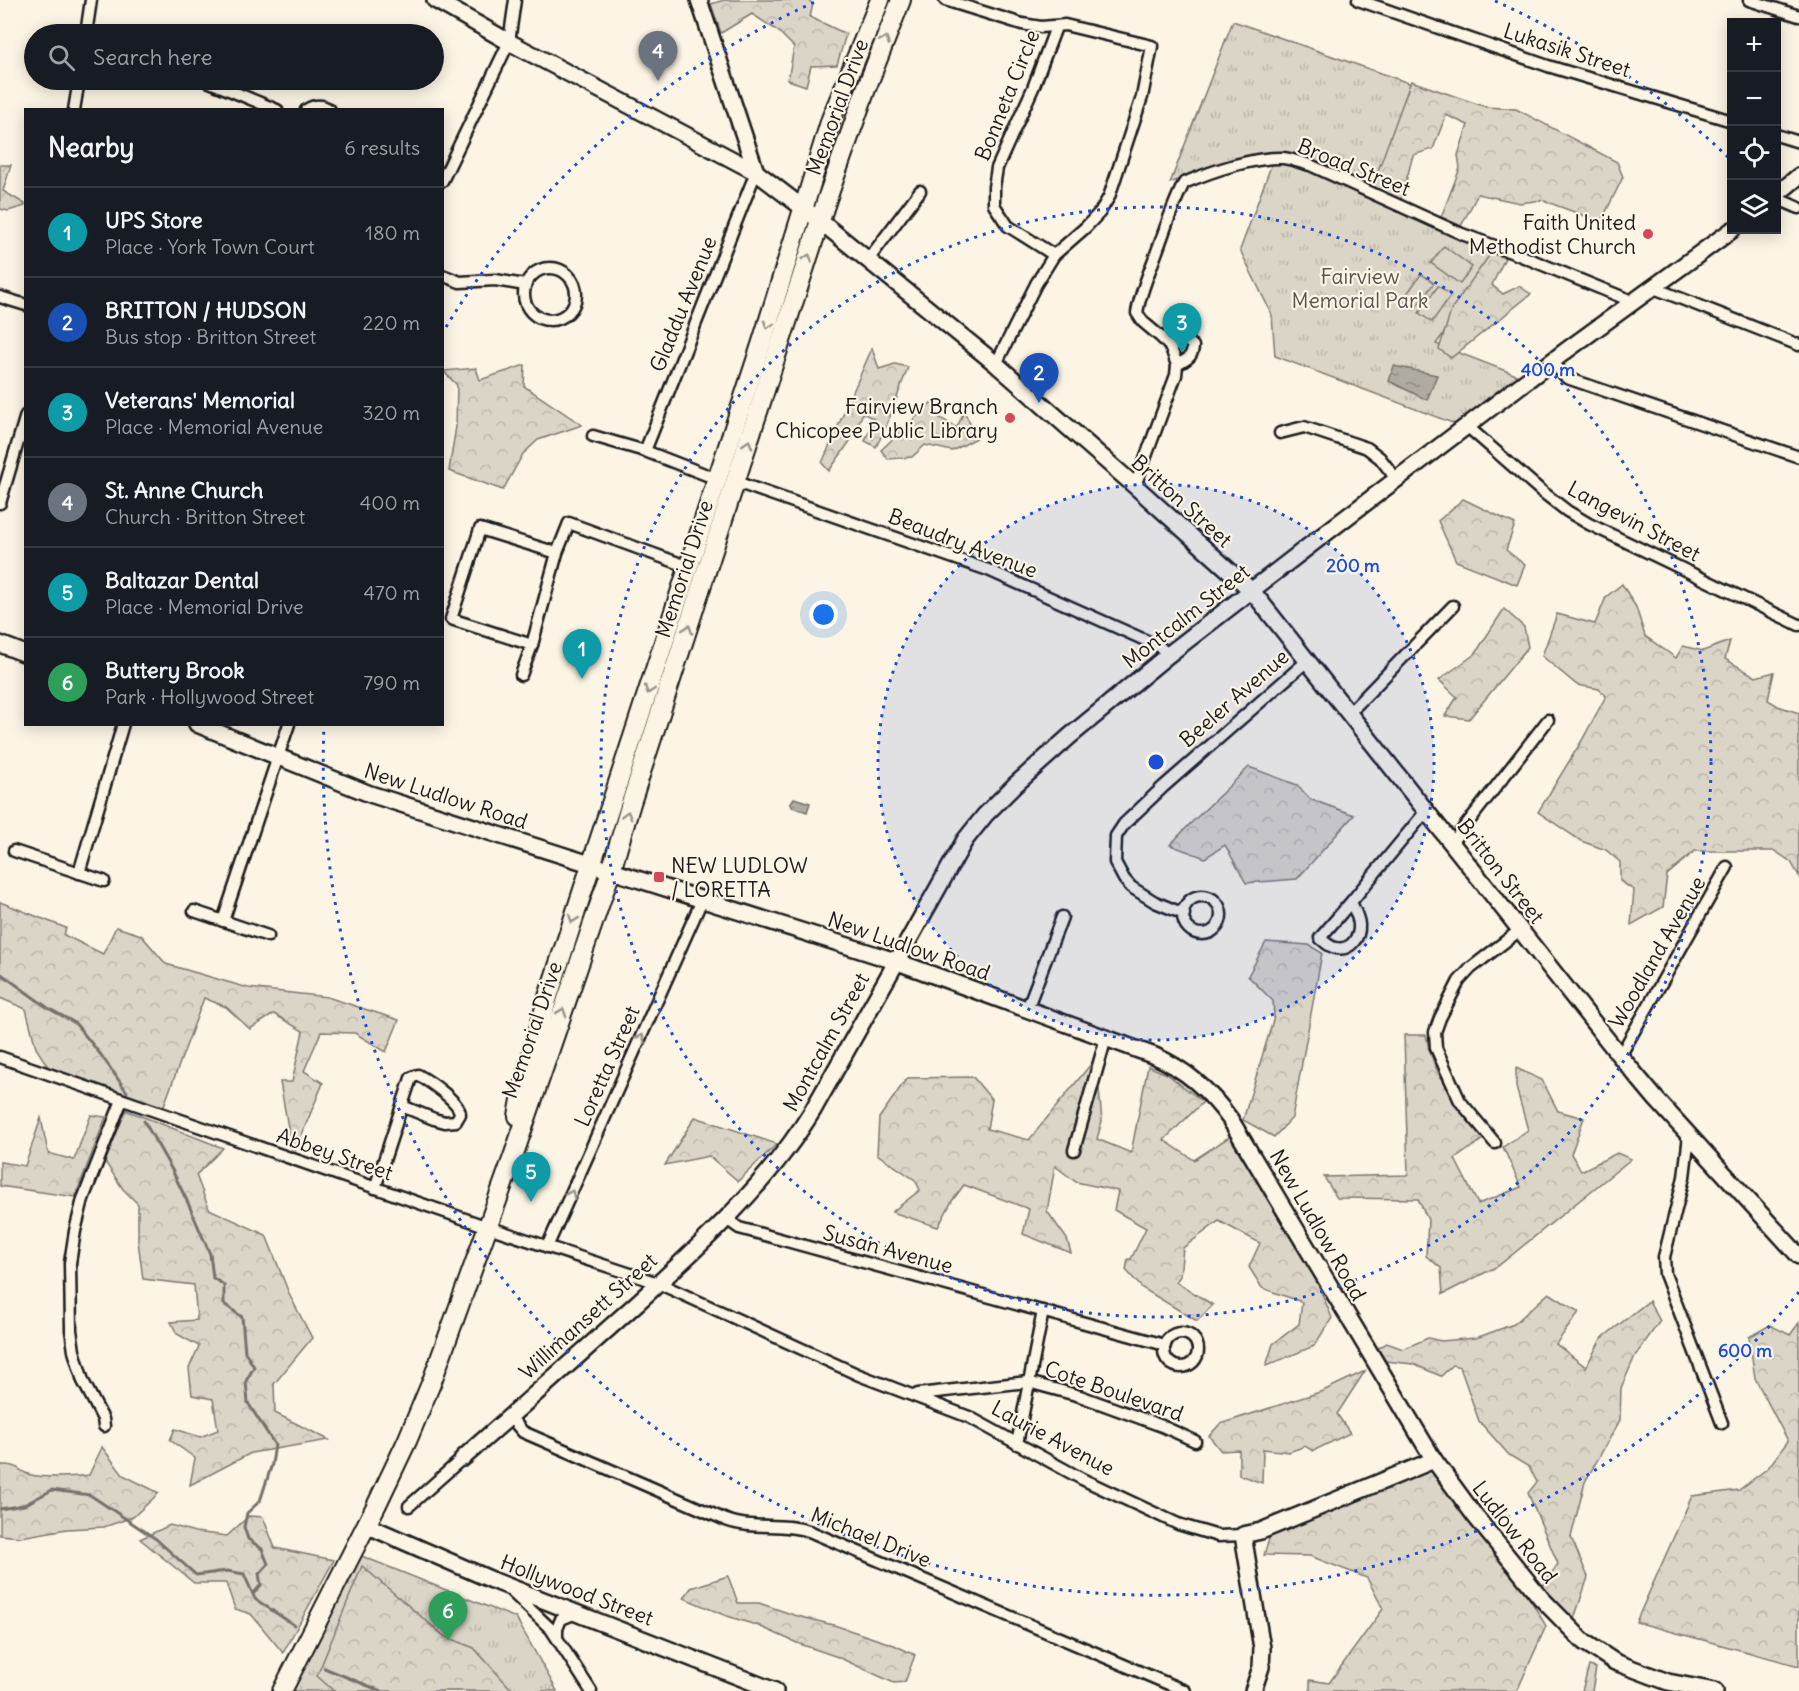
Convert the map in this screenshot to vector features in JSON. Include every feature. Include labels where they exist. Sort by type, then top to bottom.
[{"type":"main road","name":"Memorial Drive","points":[[514,1154],[518,1112],[547,1000],[689,567],[831,119],[880,0]]},
{"type":"main road","name":"Memorial Drive","points":[[366,1525],[429,1390],[514,1154],[611,871],[820,221],[866,89],[901,0]]},
{"type":"main road","points":[[282,1691],[366,1525]]},
{"type":"street","points":[[90,24],[91,0]]},
{"type":"street","name":"Britton Street","points":[[435,0],[508,42],[756,172],[996,364],[1252,591],[1620,1056],[1799,1256]]},
{"type":"street","points":[[444,177],[508,42],[515,0]]},
{"type":"street","points":[[699,0],[756,172]]},
{"type":"street","points":[[945,0],[1022,24],[1065,26],[1152,46],[1142,97],[1109,197],[1100,212],[1086,227],[1054,255],[1036,284],[996,364]]},
{"type":"street","name":"Lukasik Street","points":[[1358,0],[1548,66],[1727,120]]},
{"type":"street","points":[[1749,0],[1799,16]]},
{"type":"street","name":"Bonneta Circle","points":[[1054,255],[1008,226],[994,205],[994,187],[997,168],[1033,88],[1056,27]]},
{"type":"street","points":[[74,108],[77,90]]},
{"type":"street","points":[[229,90],[272,108]]},
{"type":"street","points":[[310,108],[321,105],[326,108]]},
{"type":"street","points":[[1781,137],[1799,142]]},
{"type":"street","name":"Broad Street","points":[[1162,338],[1143,322],[1137,313],[1152,264],[1184,183],[1223,169],[1264,159],[1286,158],[1311,165],[1462,234],[1634,302]]},
{"type":"street","name":"Gladdu Avenue","points":[[645,451],[756,172]]},
{"type":"street","points":[[1781,192],[1799,176]]},
{"type":"street","points":[[868,260],[920,191]]},
{"type":"street","points":[[1781,199],[1799,208]]},
{"type":"street","name":"Montcalm Street","points":[[788,1148],[816,1104],[965,840],[984,815],[1070,736],[1168,655],[1552,362],[1727,234]]},
{"type":"street","points":[[549,267],[559,269],[568,274],[574,282],[577,292],[575,303],[562,318],[542,319],[533,314],[526,305],[525,285],[530,276],[538,270],[549,267]]},
{"type":"street","points":[[444,275],[460,282],[495,280],[525,285]]},
{"type":"street","points":[[1654,288],[1799,345]]},
{"type":"street","points":[[0,297],[24,303]]},
{"type":"street","points":[[1162,338],[1187,340],[1193,346],[1189,358],[1177,365]]},
{"type":"street","points":[[1135,486],[1176,375],[1177,365],[1172,348],[1162,338]]},
{"type":"street","points":[[1552,362],[1567,378],[1799,457]]},
{"type":"street","points":[[0,503],[24,422]]},
{"type":"street","points":[[1280,433],[1305,427],[1367,448],[1380,458],[1397,480]]},
{"type":"street","name":"Langevin Street","points":[[1468,427],[1567,511],[1588,524],[1799,624]]},
{"type":"street","points":[[593,436],[645,451],[717,479]]},
{"type":"street","name":"Beaudry Avenue","points":[[736,482],[988,570],[1160,647],[1168,655]]},
{"type":"street","points":[[521,675],[532,645],[557,553],[569,523],[689,567]]},
{"type":"street","points":[[532,645],[451,619],[480,529],[557,553]]},
{"type":"street","points":[[1348,714],[1453,606]]},
{"type":"street","points":[[0,644],[24,653]]},
{"type":"street","name":"Beeler Avenue","points":[[1184,914],[1155,902],[1131,887],[1124,879],[1115,862],[1116,836],[1124,824],[1163,787],[1307,661]]},
{"type":"street","points":[[1452,843],[1548,720]]},
{"type":"street","points":[[79,873],[122,726]]},
{"type":"street","name":"New Ludlow Road","points":[[202,726],[370,794],[895,961],[1155,1056],[1177,1067],[1204,1088],[1221,1106],[1248,1146],[1350,1320]]},
{"type":"street","points":[[223,921],[288,726]]},
{"type":"street","points":[[1351,903],[1427,810]]},
{"type":"street","points":[[14,851],[104,881]]},
{"type":"street","name":"Woodland Avenue","points":[[1620,1056],[1727,867]]},
{"type":"street","name":"Loretta Street","points":[[547,1247],[702,900]]},
{"type":"street","points":[[194,911],[268,936]]},
{"type":"street","points":[[1027,1009],[1062,917]]},
{"type":"street","points":[[1495,1143],[1460,1101],[1436,1048],[1435,1032],[1459,981],[1520,930]]},
{"type":"street","points":[[1074,1150],[1106,1038]]},
{"type":"street","name":"Abbey Street","points":[[0,1057],[488,1227],[658,1283]]},
{"type":"street","points":[[375,1188],[411,1078],[418,1075],[458,1106],[460,1114],[456,1121],[445,1122],[402,1106]]},
{"type":"street","points":[[104,1426],[103,1419],[83,1381],[74,1351],[71,1330],[70,1263],[81,1208],[122,1100]]},
{"type":"street","points":[[1689,1135],[1684,1177],[1664,1257],[1665,1275],[1722,1424]]},
{"type":"street","name":"Willimansett Street","points":[[409,1506],[658,1283],[725,1218],[788,1148]]},
{"type":"street","name":"Susan Avenue","points":[[725,1218],[747,1230],[1165,1345]]},
{"type":"street","name":"Laurie Avenue","points":[[658,1283],[860,1375],[969,1416],[1082,1479],[1178,1524],[1218,1536],[1243,1535],[1261,1531],[1434,1461]]},
{"type":"street","points":[[1017,1444],[1043,1311]]},
{"type":"street","name":"Ludlow Road","points":[[1350,1320],[1434,1461],[1541,1598],[1584,1642],[1615,1662],[1646,1675],[1668,1682],[1715,1691]]},
{"type":"street","name":"Cote Boulevard","points":[[912,1395],[1028,1382],[1080,1396],[1162,1426],[1195,1441]]},
{"type":"street","name":"Michael Drive","points":[[510,1417],[523,1432],[726,1520],[743,1525],[790,1527],[809,1531],[1185,1691]]},
{"type":"street","name":"Hollywood Street","points":[[366,1525],[492,1580],[775,1691]]},
{"type":"street","points":[[1243,1535],[1262,1648],[1261,1667],[1253,1691]]},
{"type":"street","points":[[492,1580],[521,1599],[537,1614],[556,1636],[591,1691]]},
{"type":"street","points":[[556,1636],[561,1619],[577,1612]]},
{"type":"green space","points":[[724,0],[808,0],[813,4],[810,17],[846,34],[837,65],[811,66],[806,86],[788,80],[794,47],[778,31],[752,14],[721,33],[711,4]]},
{"type":"green space","name":"Fairview Memorial Park","points":[[1233,21],[1417,86],[1376,192],[1505,249],[1436,344],[1519,376],[1455,424],[1275,356],[1272,315],[1240,250],[1275,155],[1226,162],[1170,183]]},
{"type":"green space","points":[[1411,81],[1486,107],[1516,109],[1617,162],[1623,177],[1601,222],[1542,200],[1520,203],[1478,194],[1461,226],[1441,217],[1460,168],[1458,155],[1468,125],[1446,115],[1433,149],[1413,155],[1401,200],[1372,187]]},
{"type":"green space","points":[[0,165],[11,165],[3,191],[24,203],[24,206],[8,211],[0,209]]},
{"type":"green space","points":[[1444,246],[1472,267],[1460,284],[1431,263]]},
{"type":"green space","points":[[1491,253],[1505,258],[1492,285],[1503,294],[1519,286],[1531,294],[1451,358],[1439,349],[1452,308]]},
{"type":"green space","points":[[1421,274],[1434,283],[1414,310],[1402,301]]},
{"type":"green space","points":[[1438,286],[1451,295],[1432,322],[1419,313]]},
{"type":"green space","points":[[872,348],[879,369],[895,364],[908,367],[886,427],[876,447],[865,441],[874,419],[863,413],[850,441],[829,471],[822,463]]},
{"type":"green space","points":[[525,365],[524,386],[582,425],[538,440],[523,454],[503,490],[449,471],[456,426],[457,385],[444,371],[476,368],[480,380]]},
{"type":"green space","points":[[932,402],[940,418],[957,428],[964,411],[977,438],[952,451],[925,445],[912,457],[888,459],[881,450]]},
{"type":"green space","points":[[1463,499],[1515,524],[1506,550],[1525,565],[1517,585],[1456,561],[1438,521]]},
{"type":"green space","points":[[1622,584],[1636,607],[1645,636],[1676,658],[1683,646],[1703,651],[1730,641],[1725,659],[1756,677],[1774,672],[1768,700],[1799,713],[1799,876],[1791,862],[1775,851],[1695,851],[1667,875],[1663,907],[1631,925],[1634,890],[1620,881],[1620,862],[1606,850],[1581,841],[1538,812],[1606,696],[1599,689],[1577,685],[1542,656],[1557,614],[1595,624],[1606,597]]},
{"type":"green space","points":[[1504,609],[1524,627],[1528,647],[1469,719],[1445,716],[1457,697],[1439,680],[1475,654]]},
{"type":"green space","points":[[1249,767],[1297,785],[1310,799],[1354,815],[1297,879],[1246,883],[1225,845],[1205,858],[1170,845]]},
{"type":"green space","points":[[0,902],[66,928],[64,935],[103,954],[116,927],[141,935],[166,964],[248,988],[327,997],[399,1020],[386,1052],[355,1033],[321,1032],[304,1071],[323,1083],[293,1156],[280,1082],[292,1082],[303,1031],[274,1014],[250,1029],[226,1007],[204,998],[163,1108],[48,1067],[36,1048],[26,1009],[0,998]]},
{"type":"green space","points":[[1266,942],[1309,945],[1322,953],[1292,1118],[1274,1137],[1243,1120],[1274,1017],[1273,1001],[1248,976]]},
{"type":"green space","points":[[1404,1035],[1426,1035],[1434,1064],[1448,1090],[1486,1137],[1455,1159],[1478,1204],[1521,1187],[1503,1147],[1528,1130],[1516,1087],[1516,1068],[1542,1080],[1558,1111],[1584,1118],[1571,1154],[1581,1171],[1617,1153],[1631,1159],[1498,1266],[1443,1294],[1441,1268],[1426,1256],[1428,1220],[1418,1199],[1337,1198],[1324,1177],[1408,1175]]},
{"type":"green space","points":[[1096,1058],[1102,1121],[1097,1139],[1131,1153],[1148,1066],[1167,1074],[1203,1102],[1164,1140],[1194,1160],[1232,1135],[1315,1277],[1332,1318],[1314,1346],[1266,1366],[1273,1344],[1299,1324],[1302,1302],[1262,1288],[1249,1267],[1260,1243],[1219,1221],[1183,1248],[1180,1276],[1176,1282],[1213,1305],[1197,1321],[1142,1288],[1126,1270],[1128,1259],[1131,1259],[1146,1228],[1114,1210],[1118,1191],[1076,1182],[1055,1166],[1047,1211],[1067,1239],[1071,1253],[1023,1234],[1029,1209],[964,1185],[938,1227],[892,1212],[920,1190],[915,1180],[877,1154],[879,1118],[907,1078],[973,1077],[992,1100],[987,1129],[1029,1140]]},
{"type":"green space","points":[[126,1110],[223,1148],[196,1175],[209,1209],[266,1235],[290,1296],[312,1338],[274,1384],[275,1413],[329,1440],[251,1453],[190,1485],[195,1458],[170,1440],[175,1429],[200,1437],[218,1430],[213,1399],[192,1395],[189,1368],[199,1346],[177,1334],[171,1322],[197,1320],[194,1285],[143,1279],[138,1241],[138,1204],[123,1189],[105,1162]]},
{"type":"green space","points":[[91,1115],[106,1117],[75,1197],[0,1186],[0,1162],[25,1166],[41,1118],[48,1153],[74,1160]]},
{"type":"green space","points":[[695,1117],[777,1144],[738,1181],[709,1156],[665,1165]]},
{"type":"green space","points":[[1549,1293],[1579,1312],[1556,1344],[1586,1367],[1601,1339],[1649,1301],[1660,1321],[1635,1356],[1621,1388],[1620,1420],[1585,1482],[1571,1537],[1588,1577],[1574,1619],[1542,1587],[1558,1564],[1528,1493],[1537,1482],[1529,1467],[1509,1455],[1479,1421],[1460,1367],[1453,1365],[1441,1376],[1413,1364],[1385,1361],[1378,1348],[1387,1343],[1403,1349],[1428,1338],[1441,1341],[1476,1338],[1514,1324]]},
{"type":"green space","points":[[1799,1323],[1799,1666],[1636,1622],[1692,1496],[1739,1490],[1768,1468],[1788,1441],[1755,1378],[1749,1337],[1770,1325],[1790,1335]]},
{"type":"green space","points":[[1365,1371],[1337,1414],[1350,1433],[1313,1451],[1305,1446],[1289,1452],[1263,1449],[1262,1483],[1239,1475],[1239,1450],[1221,1451],[1209,1436],[1220,1424],[1323,1391]]},
{"type":"green space","points":[[102,1447],[123,1475],[159,1493],[133,1517],[104,1527],[67,1529],[21,1537],[0,1535],[0,1465],[12,1466],[36,1476],[89,1475]]},
{"type":"green space","points":[[1430,1468],[1523,1587],[1546,1626],[1517,1691],[1310,1691],[1310,1680],[1329,1683],[1383,1609],[1367,1578],[1310,1556],[1264,1555],[1270,1536]]},
{"type":"green space","points":[[249,1516],[263,1517],[275,1548],[334,1560],[283,1653],[251,1614],[235,1609],[226,1583],[194,1583],[140,1539],[170,1525],[195,1532],[227,1536]]},
{"type":"green space","points":[[359,1555],[516,1618],[557,1691],[286,1691]]},
{"type":"green space","points":[[362,1566],[444,1636],[474,1648],[513,1691],[334,1691],[317,1676]]},
{"type":"green space","points":[[728,1576],[738,1603],[759,1603],[894,1645],[915,1655],[905,1682],[894,1683],[838,1657],[684,1598],[691,1588]]},
{"type":"green space","points":[[1589,1666],[1596,1668],[1592,1691],[1582,1691]]},
{"type":"water","points":[[1394,366],[1437,375],[1427,400],[1389,381]]},
{"type":"water","points":[[794,798],[810,803],[807,812],[792,807],[790,804]]},
{"type":"waterway","points":[[0,973],[48,1008],[75,1023],[127,1092]]},
{"type":"waterway","points":[[144,1121],[188,1203],[210,1254],[213,1278],[224,1285],[224,1304],[242,1317],[245,1352],[254,1367],[246,1381],[248,1403],[275,1445],[272,1464],[260,1501],[247,1513],[244,1527],[248,1539],[262,1549],[268,1564],[259,1574],[261,1585],[253,1594]]},
{"type":"waterway","points":[[0,1509],[24,1505],[52,1490],[90,1495],[156,1539],[196,1575],[227,1571],[244,1574],[255,1599],[294,1625]]},
{"type":"waterway","points":[[324,1668],[381,1691]]},
{"type":"place","name":"St. Anne Church","points":[[658,81]]},
{"type":"place","name":"Faith United Methodist Church","points":[[1648,234]]},
{"type":"place","name":"Veterans' Memorial","points":[[1182,353]]},
{"type":"place","name":"BRITTON / HUDSON","points":[[1039,403]]},
{"type":"place","name":"Fairview Branch Chicopee Public Library","points":[[1010,418]]},
{"type":"place","name":"UPS Store","points":[[582,679]]},
{"type":"place","name":"NEW LUDLOW / LORETTA","points":[[659,877]]},
{"type":"place","name":"Baltazar Dental","points":[[531,1202]]},
{"type":"place","name":"Buttery Brook","points":[[448,1641]]}]
